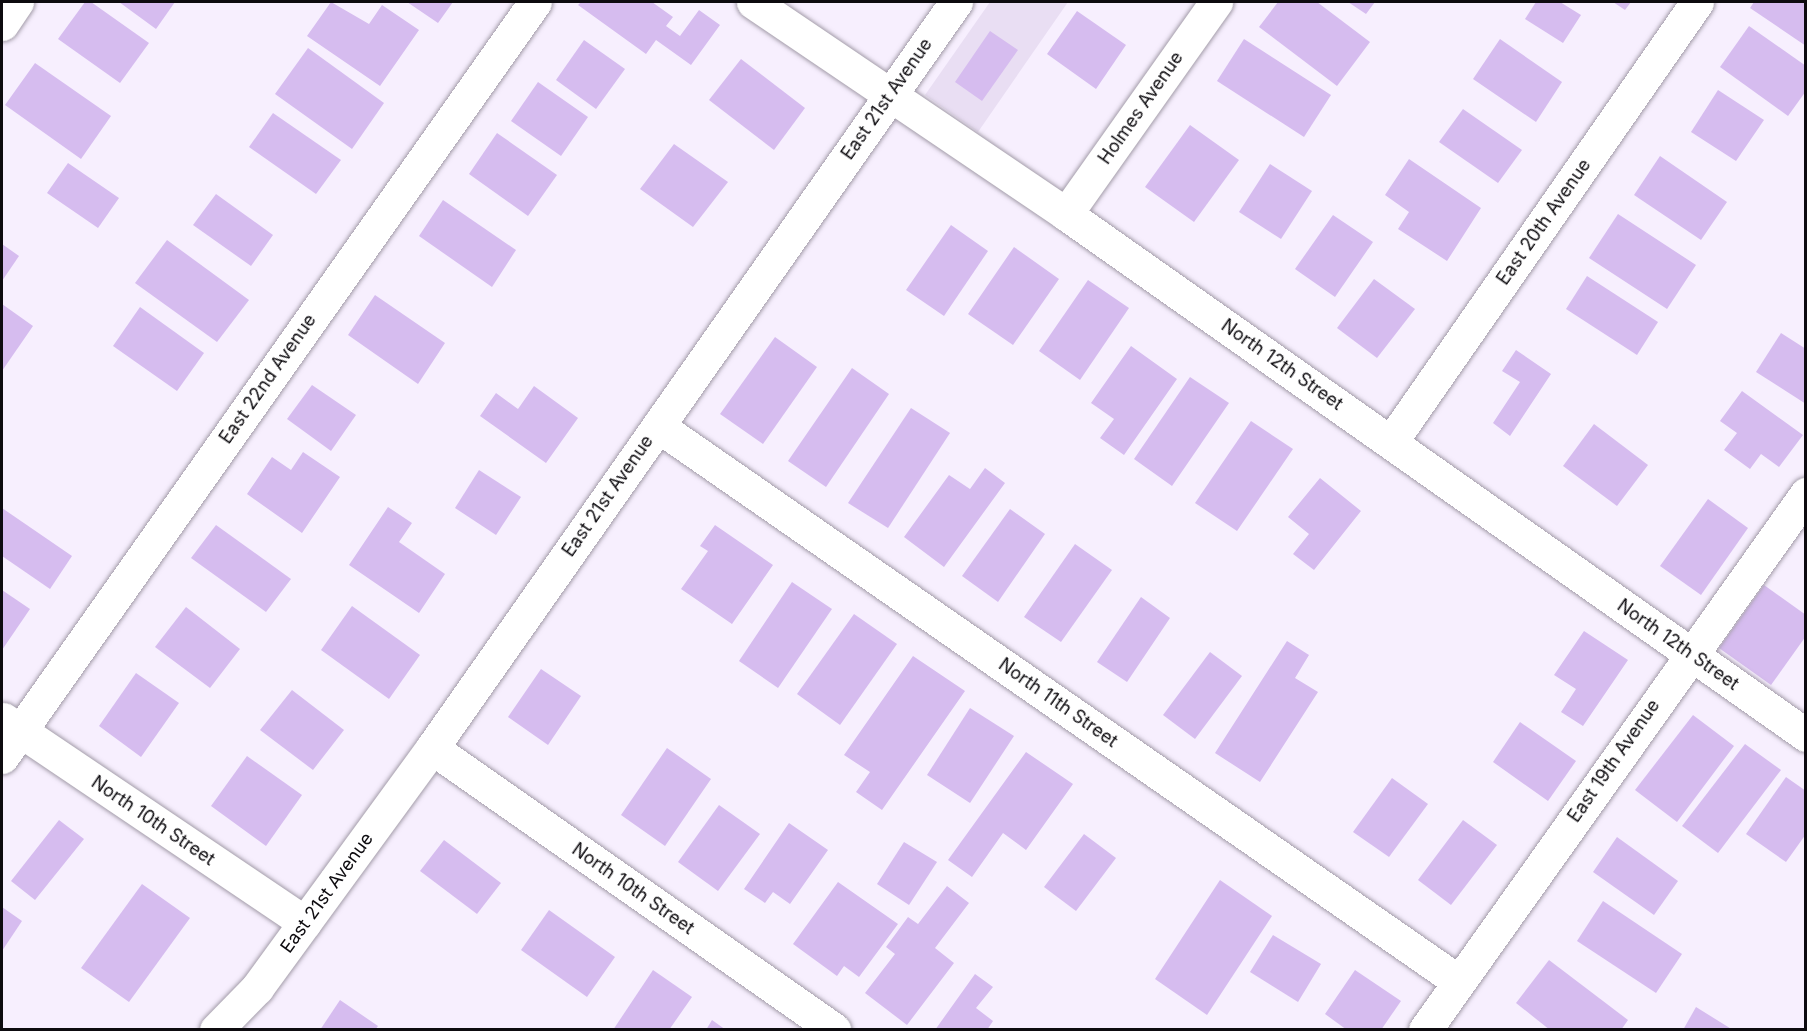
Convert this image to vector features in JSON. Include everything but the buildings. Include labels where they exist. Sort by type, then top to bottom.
[{"type":"street","points":[[2,24],[17,2]]},
{"type":"street","name":"East 22nd Avenue","points":[[8,735],[535,2]]},
{"type":"street","name":"North 12th Street","points":[[753,2],[1066,214],[1806,735]]},
{"type":"street","name":"East 21st Avenue","points":[[216,1029],[257,988],[432,748],[956,2]]},
{"type":"street","name":"Holmes Avenue","points":[[1066,214],[1216,2]]},
{"type":"street","name":"East 20th Avenue","points":[[1391,442],[1697,2]]},
{"type":"street","name":"North 11th Street","points":[[658,426],[1458,981]]},
{"type":"street","name":"East 19th Avenue","points":[[1425,1029],[1806,494]]},
{"type":"street","name":"North 10th Street","points":[[8,735],[305,923]]},
{"type":"street","name":"North 10th Street","points":[[432,748],[834,1029]]},
{"type":"shaded area","points":[[990,2],[1068,2],[978,132],[925,95]]}]
